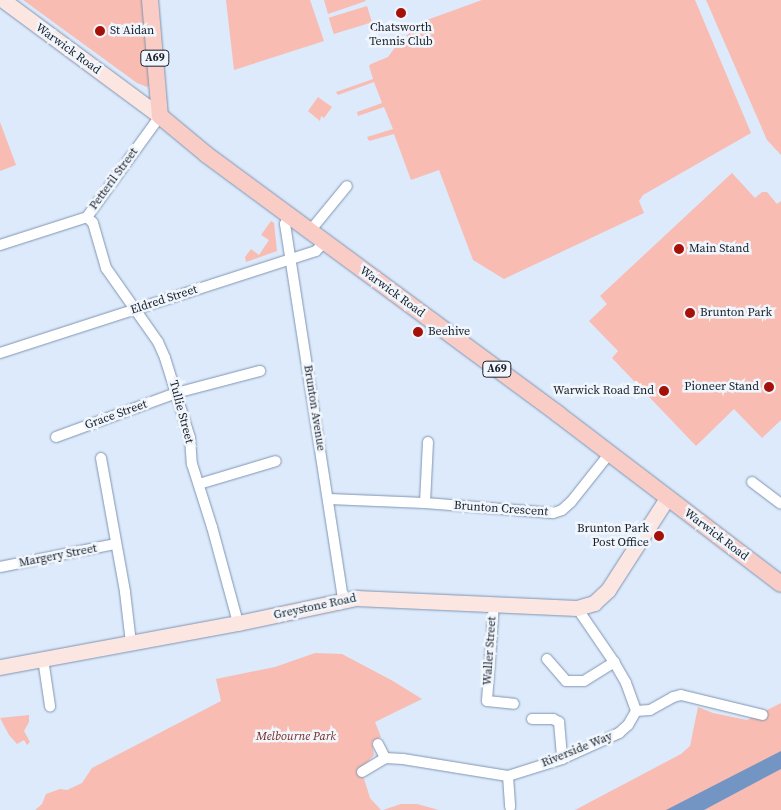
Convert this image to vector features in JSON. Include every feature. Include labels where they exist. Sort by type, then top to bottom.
[{"type":"main road","name":"A69","points":[[150,0],[160,116]]},
{"type":"main road","name":"Warwick Road","points":[[160,116],[207,155],[610,453],[781,584]]},
{"type":"street","name":"Warwick Road","points":[[3,0],[160,116]]},
{"type":"street","name":"Petteril Street","points":[[0,245],[87,217],[160,116]]},
{"type":"street","points":[[310,231],[347,186]]},
{"type":"street","name":"Brunton Avenue","points":[[289,216],[285,224],[344,600]]},
{"type":"street","name":"Tullie Street","points":[[87,217],[93,223],[106,268],[162,350],[190,438],[192,464],[238,623]]},
{"type":"street","name":"Eldred Street","points":[[0,353],[292,259],[320,249],[324,242]]},
{"type":"street","name":"Grace Street","points":[[56,437],[176,394],[260,371]]},
{"type":"street","points":[[425,503],[428,442]]},
{"type":"street","name":"Brunton Crescent","points":[[328,499],[425,503],[553,513],[562,510],[571,502],[610,453]]},
{"type":"street","points":[[100,458],[125,592],[131,643]]},
{"type":"street","points":[[199,484],[276,461]]},
{"type":"street","points":[[752,482],[781,504]]},
{"type":"street","name":"Greystone Road","points":[[0,667],[238,623],[344,600],[378,597],[577,608],[594,603],[608,590],[667,498]]},
{"type":"street","name":"Margery Street","points":[[0,567],[115,544]]},
{"type":"street","name":"Waller Street","points":[[494,603],[487,701],[514,704]]},
{"type":"street","points":[[577,608],[614,662],[626,683],[636,711],[650,710],[673,697],[681,695],[763,715]]},
{"type":"street","points":[[43,658],[50,706]]},
{"type":"street","points":[[547,659],[566,681],[584,681],[614,662]]},
{"type":"street","name":"Riverside Way","points":[[385,758],[422,761],[469,771],[508,776],[562,758],[619,733],[628,725],[636,711]]},
{"type":"street","points":[[532,719],[554,719],[559,722],[562,758]]},
{"type":"street","points":[[362,772],[385,758],[378,744]]},
{"type":"street","points":[[508,776],[510,807]]},
{"type":"green space","points":[[23,0],[145,0],[151,85],[147,87],[137,83]]},
{"type":"green space","points":[[226,0],[310,0],[324,41],[234,70]]},
{"type":"green space","points":[[324,0],[365,0],[366,1],[328,14]]},
{"type":"green space","points":[[482,0],[695,0],[751,133],[643,195],[639,201],[644,213],[504,279],[473,260],[439,170],[411,180],[394,134],[369,141],[367,137],[393,129],[384,107],[358,116],[357,112],[382,103],[374,82],[338,95],[336,92],[373,79],[369,66],[388,57],[399,42],[424,21]]},
{"type":"green space","points":[[706,0],[781,0],[781,155],[767,140]]},
{"type":"green space","points":[[367,6],[372,22],[334,34],[329,18]]},
{"type":"green space","points":[[318,97],[332,107],[324,118],[321,116],[320,121],[308,111]]},
{"type":"green space","points":[[0,122],[16,165],[0,171]]},
{"type":"green space","name":"Brunton Park","points":[[732,173],[755,198],[762,192],[767,192],[777,204],[781,201],[781,420],[762,438],[734,409],[696,446],[612,358],[618,351],[589,321],[607,304],[600,296]]},
{"type":"green space","points":[[271,221],[274,223],[277,251],[246,262],[245,257],[251,249],[259,255],[269,240],[261,235]]},
{"type":"green space","name":"Melbourne Park","points":[[315,653],[342,654],[422,699],[375,722],[381,737],[372,742],[374,755],[361,769],[370,798],[381,810],[35,810],[42,804],[46,794],[60,789],[67,790],[82,783],[92,768],[221,701],[216,679],[275,667]]},
{"type":"green space","points":[[781,703],[781,810],[575,810],[681,754],[690,746],[698,707],[713,713],[747,720]]},
{"type":"green space","points":[[29,715],[29,722],[24,731],[30,742],[27,745],[24,740],[17,744],[9,735],[0,718]]},
{"type":"green space","points":[[401,804],[417,804],[439,810],[383,810]]},
{"type":"water","points":[[781,751],[781,769],[704,810],[666,810]]},
{"type":"place","name":"Chatsworth Tennis Club","points":[[401,13]]},
{"type":"place","name":"St Aidan","points":[[100,31]]},
{"type":"place","name":"Main Stand","points":[[679,249]]},
{"type":"place","name":"Brunton Park","points":[[690,313]]},
{"type":"place","name":"Beehive","points":[[418,332]]},
{"type":"place","name":"Pioneer Stand","points":[[769,387]]},
{"type":"place","name":"Warwick Road End","points":[[664,391]]},
{"type":"place","name":"Brunton Park Post Office","points":[[659,536]]}]
